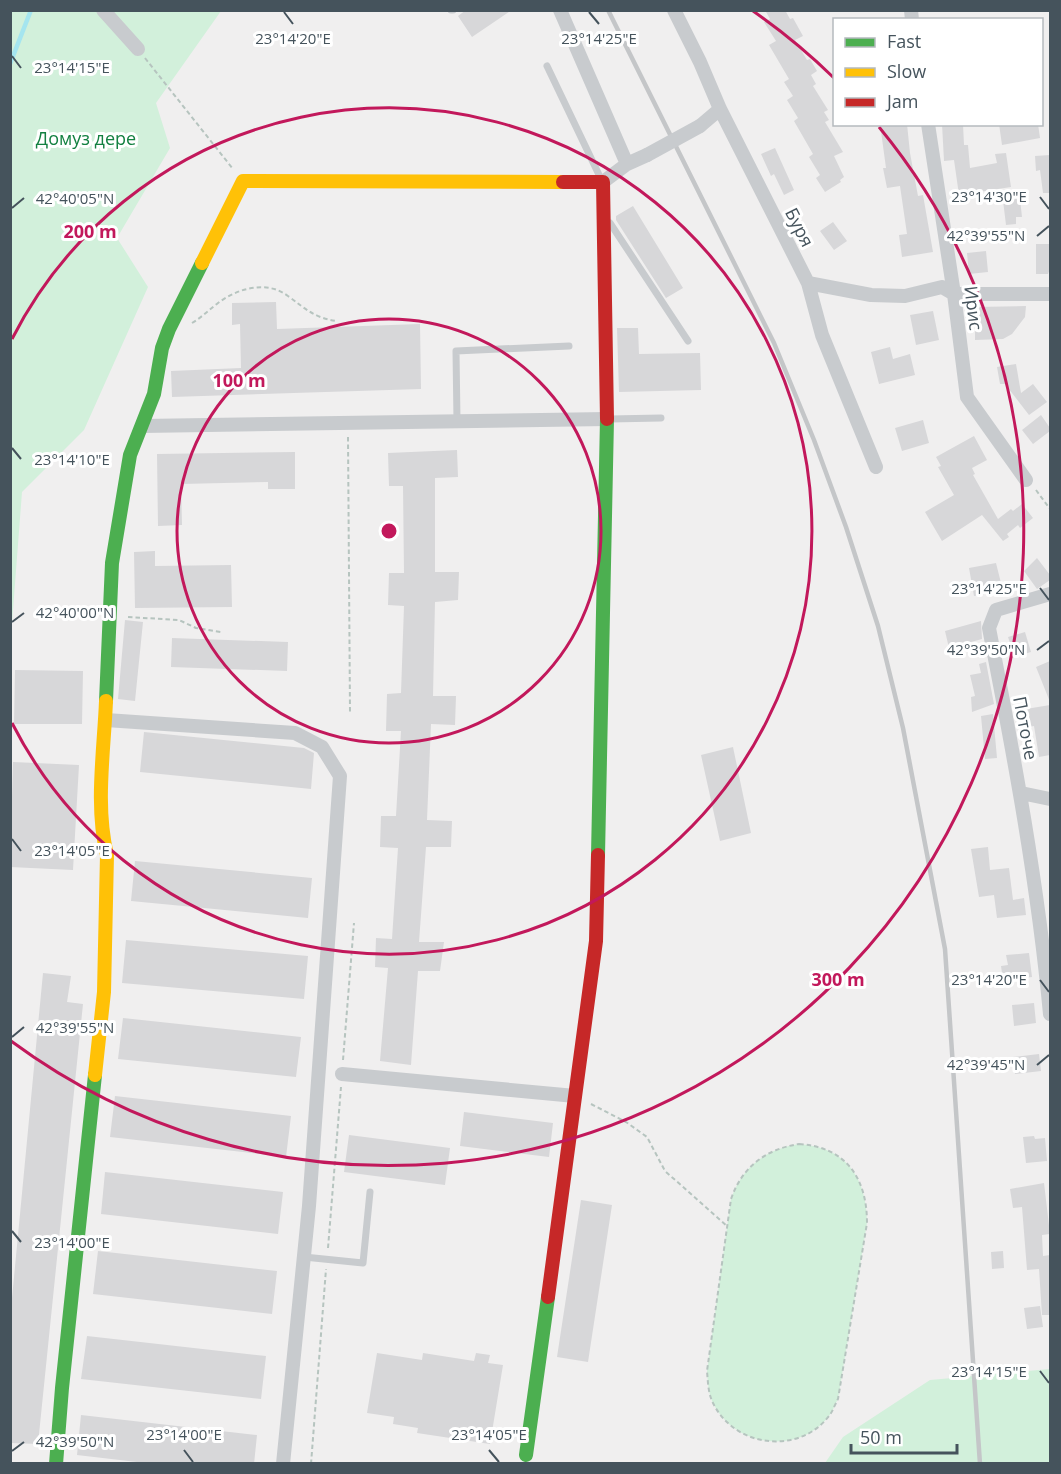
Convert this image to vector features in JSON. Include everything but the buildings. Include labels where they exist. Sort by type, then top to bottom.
[{"type":"street","points":[[103,10],[138,49]]},
{"type":"street","points":[[560,10],[627,164]]},
{"type":"street","name":"Буря","points":[[674,10],[720,109],[808,282],[822,335],[876,467]]},
{"type":"street","points":[[56,1464],[104,992],[107,855],[102,834],[102,793],[112,563],[130,455],[154,394],[162,348],[169,329],[243,181],[603,182],[627,164],[700,126],[720,109]]},
{"type":"street","name":"Ирис","points":[[928,126],[967,397],[1026,480]]},
{"type":"street","points":[[526,1455],[596,941],[607,419],[603,182]]},
{"type":"street","points":[[808,282],[871,295],[905,296],[942,287],[954,294],[1050,294]]},
{"type":"street","points":[[142,426],[607,419]]},
{"type":"street","name":"Поточе","points":[[1050,594],[996,610],[989,627],[1021,793],[1046,966],[1050,1014]]},
{"type":"street","points":[[106,720],[295,733],[322,747],[340,776],[303,1257],[283,1464]]},
{"type":"street","points":[[1021,793],[1050,800]]},
{"type":"street","points":[[342,1074],[575,1096]]},
{"type":"lane","points":[[547,66],[603,182]]},
{"type":"lane","points":[[603,213],[688,341]]},
{"type":"lane","points":[[457,421],[456,351],[569,346]]},
{"type":"lane","points":[[607,419],[661,418]]},
{"type":"lane","points":[[303,1257],[363,1263],[370,1192]]},
{"type":"path","points":[[138,49],[243,181]]},
{"type":"path","points":[[169,329],[185,327],[204,316],[219,302],[239,292],[258,287],[275,288],[304,309],[323,319],[337,321]]},
{"type":"path","points":[[348,423],[350,713]]},
{"type":"path","points":[[1026,480],[1050,509]]},
{"type":"path","points":[[110,616],[179,620],[196,628],[221,632]]},
{"type":"path","points":[[311,1464],[354,923]]},
{"type":"path","points":[[575,1096],[626,1122],[647,1137],[665,1171],[728,1227]]},
{"type":"path","points":[[799,1144],[817,1145],[831,1151],[855,1174],[867,1202],[867,1223],[838,1399],[830,1415],[818,1427],[799,1438],[768,1442],[742,1433],[720,1414],[713,1402],[708,1387],[707,1371],[728,1227],[732,1199],[742,1176],[754,1162],[782,1147],[799,1144]]},
{"type":"green space","name":"Домуз дере","points":[[11,11],[221,11],[156,103],[170,148],[117,238],[148,287],[84,430],[22,492],[11,636]]},
{"type":"green space","points":[[799,1144],[829,1151],[851,1168],[863,1192],[867,1223],[838,1399],[829,1416],[816,1428],[801,1437],[785,1441],[768,1441],[736,1430],[723,1418],[711,1399],[707,1371],[731,1199],[742,1178],[757,1161],[776,1150]]},
{"type":"green space","points":[[1050,1369],[1050,1463],[825,1463],[843,1437],[930,1380]]},
{"type":"waterway","name":"Домуз дере","points":[[10,64],[31,10]]},
{"type":"railway","points":[[608,10],[774,343],[814,440],[846,527],[878,626],[903,728],[945,949],[980,1464]]},
{"type":"traffic: fast","points":[[106,701],[112,563],[130,455],[154,394],[162,348],[169,329],[202,263]]},
{"type":"traffic: fast","points":[[598,855],[607,419]]},
{"type":"traffic: fast","points":[[56,1464],[95,1075]]},
{"type":"traffic: fast","points":[[526,1455],[548,1297]]},
{"type":"traffic: slow","points":[[202,263],[243,181],[563,182]]},
{"type":"traffic: slow","points":[[95,1075],[104,992],[107,855],[103,836],[101,798],[106,701]]},
{"type":"traffic: jam","points":[[563,182],[603,182],[607,419]]},
{"type":"traffic: jam","points":[[548,1297],[596,941],[598,855]]}]
